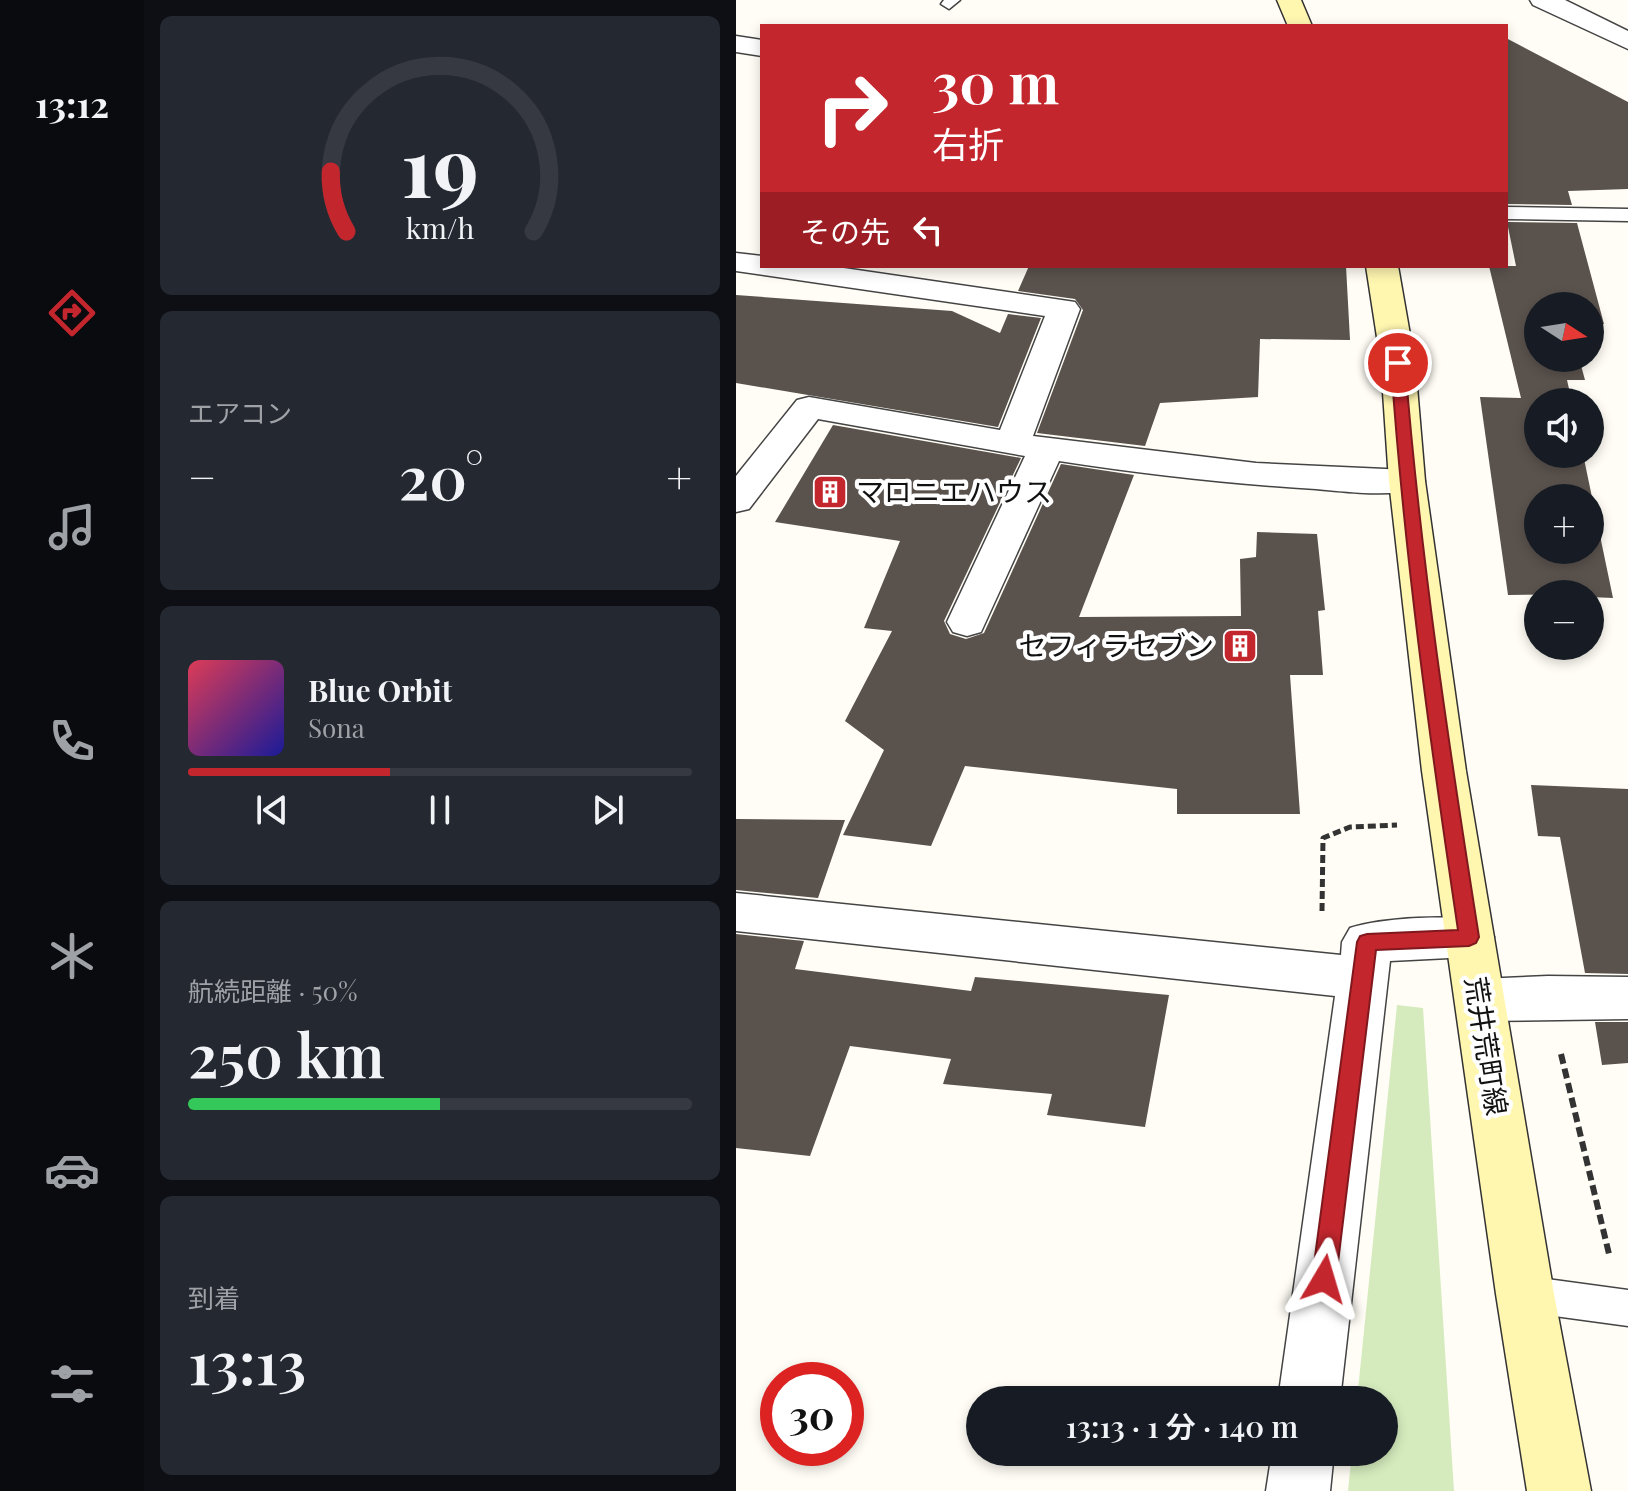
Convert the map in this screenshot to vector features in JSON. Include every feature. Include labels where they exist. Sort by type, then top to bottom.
[{"type":"main road","points":[[1289,0],[1299,24]]},
{"type":"main road","name":"荒井荒町線","points":[[1382,268],[1398,363],[1407,481],[1444,771],[1525,1294],[1559,1491]]},
{"type":"street","points":[[1542,0],[1567,9],[1628,41]]},
{"type":"street","points":[[736,44],[760,48]]},
{"type":"street","points":[[736,262],[760,265]]},
{"type":"street","points":[[786,268],[1064,309],[1029,447],[967,622]]},
{"type":"street","points":[[736,501],[809,407],[1029,447],[1159,466],[1407,481]]},
{"type":"street","points":[[736,912],[1362,978]]},
{"type":"street","points":[[1311,1386],[1367,942],[1469,937]]},
{"type":"street","points":[[1480,1000],[1628,998]]},
{"type":"street","points":[[1298,1491],[1301,1466]]},
{"type":"lane","points":[[1508,213],[1628,215]]},
{"type":"lane","points":[[1525,1294],[1625,1308]]},
{"type":"path","points":[[1548,997],[1625,1308]]},
{"type":"green space","points":[[1397,1005],[1423,1008],[1454,1491],[1348,1491],[1351,1466],[1398,1466],[1398,1386],[1358,1386]]},
{"type":"building","points":[[1508,39],[1628,102],[1628,189],[1568,191],[1572,205],[1508,204]]},
{"type":"building","points":[[1508,222],[1577,223],[1595,292],[1524,292],[1524,372],[1583,372],[1585,380],[1567,380],[1569,388],[1524,388],[1524,468],[1586,468],[1589,484],[1524,484],[1524,564],[1604,564],[1604,555],[1613,598],[1604,598],[1604,580],[1524,580],[1524,595],[1508,595],[1480,397],[1521,398],[1489,268],[1516,266]]},
{"type":"building","points":[[1028,268],[1346,268],[1350,340],[1260,339],[1258,397],[1160,403],[1145,446],[1037,433],[1083,310],[1075,299],[1018,291]]},
{"type":"building","points":[[736,295],[952,311],[1000,333],[1008,314],[1041,318],[998,427],[736,383]]},
{"type":"building","points":[[833,425],[1021,458],[944,621],[950,634],[966,639],[984,633],[1061,464],[1134,475],[1079,617],[1241,616],[1240,559],[1256,557],[1257,532],[1317,534],[1325,610],[1318,611],[1323,675],[1290,675],[1300,814],[1177,814],[1177,789],[965,766],[931,846],[843,835],[884,750],[845,721],[892,631],[864,628],[900,541],[775,522]]},
{"type":"building","points":[[1531,785],[1628,789],[1628,974],[1585,973],[1560,837],[1538,836]]},
{"type":"building","points":[[736,819],[845,820],[818,898],[736,890]]},
{"type":"building","points":[[736,934],[804,941],[795,969],[971,991],[975,977],[1169,995],[1145,1127],[1047,1115],[1052,1094],[943,1084],[951,1059],[850,1046],[810,1156],[736,1148]]},
{"type":"building","points":[[1595,1022],[1628,1022],[1628,1063],[1602,1065]]},
{"type":"place","name":"マロニエハウス","points":[[830,492]]},
{"type":"place","name":"セフィラセブン","points":[[1240,646]]},
{"type":"route","points":[[1324,1279],[1367,942],[1469,937],[1444,771],[1407,481],[1398,363]]}]
